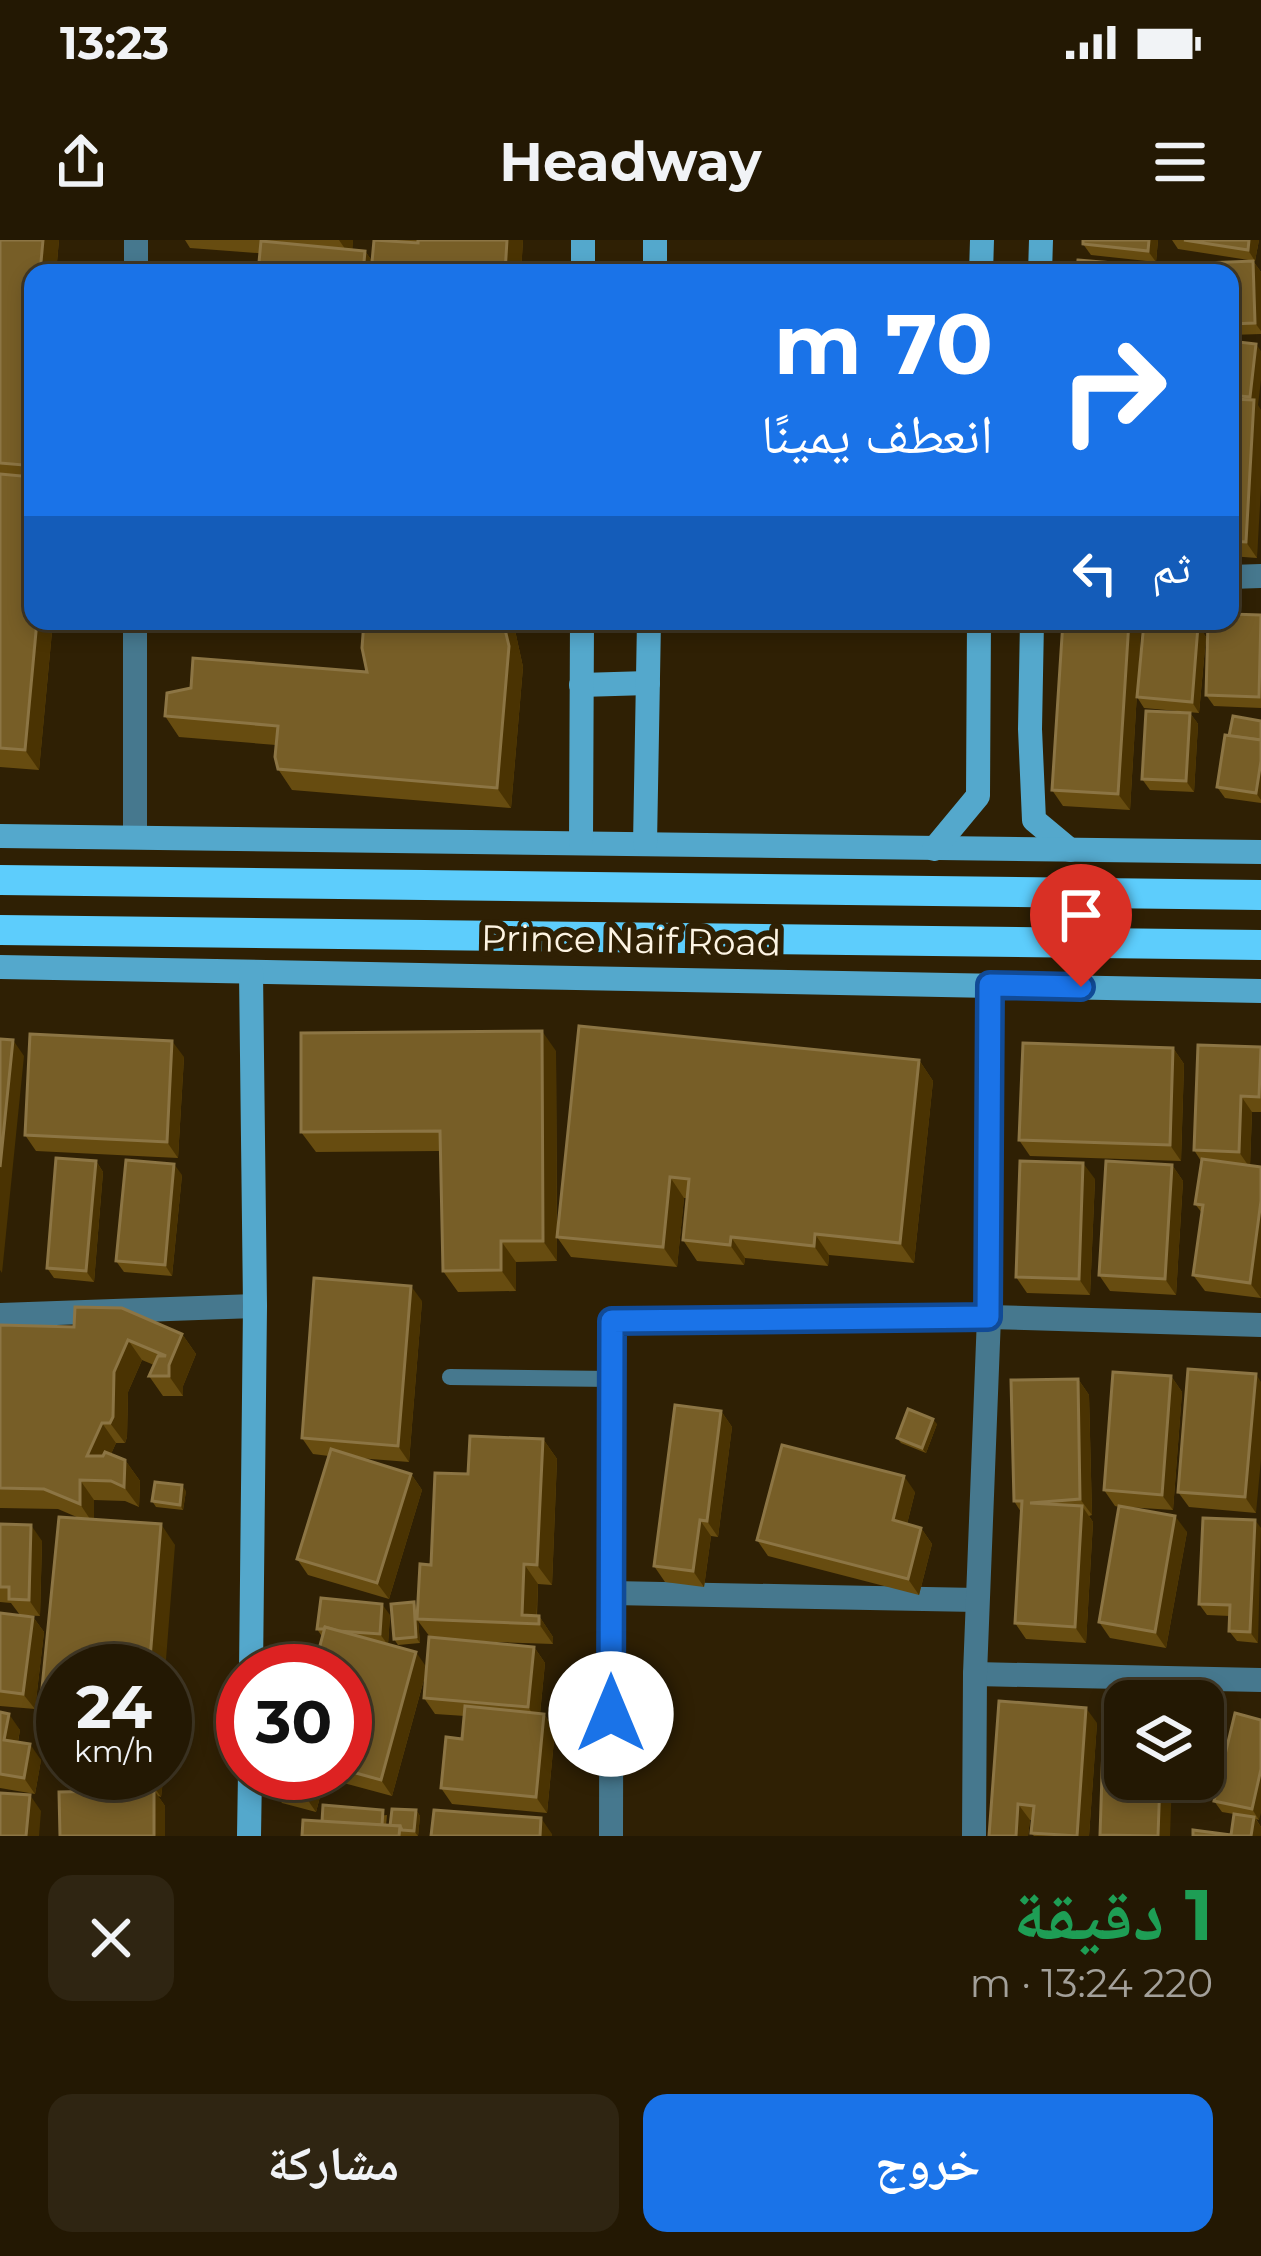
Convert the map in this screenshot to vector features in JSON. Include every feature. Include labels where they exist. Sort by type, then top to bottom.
[{"type":"main road","points":[[581,842],[582,630]]},
{"type":"main road","points":[[646,844],[650,630]]},
{"type":"main road","points":[[934,849],[978,796],[979,630]]},
{"type":"main road","points":[[1032,630],[1034,820],[1070,850]]},
{"type":"main road","points":[[581,685],[648,683]]},
{"type":"main road","points":[[0,836],[1261,851]]},
{"type":"main road","name":"Prince Naif Road","points":[[0,880],[1261,895]]},
{"type":"main road","name":"Prince Naif Road","points":[[0,930],[1261,945]]},
{"type":"main road","name":"Prince Naif Road","points":[[0,967],[1261,991]]},
{"type":"main road","points":[[251,972],[255,1306],[251,1644]]},
{"type":"main road","points":[[249,1836],[250,1800]]},
{"type":"street","points":[[135,630],[135,837]]},
{"type":"street","points":[[974,1836],[988,1317],[990,985]]},
{"type":"street","points":[[0,1316],[255,1306]]},
{"type":"street","points":[[611,1836],[612,1321],[988,1317],[1261,1325]]},
{"type":"street","points":[[612,1593],[977,1600]]},
{"type":"street","points":[[975,1674],[1261,1680]]},
{"type":"lane","points":[[450,1377],[612,1379]]},
{"type":"building","points":[[0,240],[43,240],[41,264],[24,264],[23,465],[0,463]]},
{"type":"building","points":[[374,240],[507,240],[506,264],[372,264]]},
{"type":"building","points":[[1083,240],[1149,240],[1148,251],[1083,244]]},
{"type":"building","points":[[1184,240],[1249,240],[1248,250]]},
{"type":"building","points":[[261,241],[365,251],[364,264],[259,264]]},
{"type":"building","points":[[1078,260],[1125,264],[1078,264]]},
{"type":"building","points":[[1253,261],[1255,323],[1239,324],[1239,264],[1181,264]]},
{"type":"building","points":[[1239,342],[1256,344],[1250,397],[1239,396]]},
{"type":"building","points":[[1239,399],[1254,400],[1246,542],[1239,542]]},
{"type":"building","points":[[0,474],[24,476],[24,630],[36,630],[25,750],[0,748]]},
{"type":"building","points":[[1239,614],[1261,615],[1259,697],[1206,695],[1208,630],[1239,630]]},
{"type":"building","points":[[363,630],[505,630],[509,646],[497,788],[278,769],[278,726],[165,716],[167,693],[191,688],[193,658],[367,672]]},
{"type":"building","points":[[1062,630],[1128,630],[1118,794],[1052,790]]},
{"type":"building","points":[[1143,630],[1198,630],[1192,702],[1137,697]]},
{"type":"building","points":[[1146,711],[1190,713],[1186,781],[1142,779]]},
{"type":"building","points":[[1233,716],[1261,721],[1261,740],[1229,736]]},
{"type":"building","points":[[1225,735],[1261,740],[1256,793],[1217,787]]},
{"type":"building","points":[[579,1026],[919,1060],[900,1243],[815,1234],[814,1246],[731,1237],[730,1245],[683,1240],[689,1179],[670,1177],[663,1247],[557,1237]]},
{"type":"building","points":[[542,1031],[543,1241],[501,1241],[501,1270],[443,1271],[440,1131],[301,1132],[301,1033]]},
{"type":"building","points":[[30,1034],[172,1041],[167,1142],[25,1135]]},
{"type":"building","points":[[0,1039],[13,1040],[0,1167]]},
{"type":"building","points":[[1023,1043],[1173,1048],[1170,1145],[1019,1140]]},
{"type":"building","points":[[1198,1045],[1261,1047],[1259,1097],[1241,1096],[1239,1152],[1194,1150]]},
{"type":"building","points":[[56,1158],[96,1161],[86,1271],[47,1268]]},
{"type":"building","points":[[1202,1159],[1261,1167],[1250,1283],[1193,1275],[1203,1205],[1195,1204]]},
{"type":"building","points":[[126,1160],[174,1164],[165,1265],[116,1261]]},
{"type":"building","points":[[1020,1161],[1083,1163],[1079,1279],[1016,1277]]},
{"type":"building","points":[[1106,1161],[1172,1165],[1165,1279],[1099,1275]]},
{"type":"building","points":[[314,1278],[411,1286],[398,1446],[302,1438]]},
{"type":"building","points":[[75,1307],[122,1308],[182,1334],[169,1376],[149,1376],[158,1356],[166,1356],[128,1340],[114,1372],[113,1417],[110,1423],[102,1423],[87,1456],[105,1452],[125,1460],[124,1487],[111,1481],[80,1480],[80,1504],[44,1489],[0,1488],[0,1325],[74,1327]]},
{"type":"building","points":[[1188,1369],[1256,1374],[1245,1497],[1178,1492]]},
{"type":"building","points":[[1113,1372],[1171,1376],[1162,1495],[1104,1490]]},
{"type":"building","points":[[1078,1379],[1080,1499],[1030,1503],[1082,1506],[1075,1627],[1015,1623],[1022,1501],[1014,1501],[1011,1380]]},
{"type":"building","points":[[675,1405],[721,1411],[707,1521],[700,1520],[693,1571],[654,1566]]},
{"type":"building","points":[[908,1409],[933,1419],[922,1448],[897,1438]]},
{"type":"building","points":[[470,1436],[543,1439],[537,1565],[524,1564],[522,1615],[539,1616],[539,1624],[417,1619],[420,1564],[431,1565],[435,1473],[468,1474]]},
{"type":"building","points":[[782,1445],[904,1476],[893,1520],[921,1528],[908,1579],[757,1540]]},
{"type":"building","points":[[331,1449],[411,1474],[377,1583],[297,1559]]},
{"type":"building","points":[[155,1482],[182,1485],[180,1505],[152,1501]]},
{"type":"building","points":[[1119,1506],[1175,1516],[1155,1632],[1099,1622]]},
{"type":"building","points":[[59,1517],[161,1524],[151,1644],[46,1644]]},
{"type":"building","points":[[1203,1518],[1255,1520],[1250,1632],[1229,1631],[1230,1605],[1199,1604]]},
{"type":"building","points":[[0,1524],[31,1525],[29,1600],[9,1599],[9,1587],[0,1587]]},
{"type":"building","points":[[321,1598],[382,1604],[380,1634],[317,1629]]},
{"type":"building","points":[[414,1602],[416,1637],[394,1639],[391,1604]]},
{"type":"building","points":[[0,1613],[33,1617],[23,1694],[0,1691]]},
{"type":"building","points":[[325,1627],[416,1652],[381,1780],[372,1778],[372,1644],[320,1644]]},
{"type":"building","points":[[429,1637],[534,1647],[528,1707],[424,1698]]},
{"type":"building","points":[[999,1701],[1086,1708],[1077,1836],[1031,1833],[1034,1806],[1018,1804],[1016,1836],[989,1836]]},
{"type":"building","points":[[465,1706],[544,1714],[536,1797],[441,1788],[446,1737],[462,1739]]},
{"type":"building","points":[[0,1712],[9,1714],[4,1740],[30,1744],[24,1778],[0,1774]]},
{"type":"building","points":[[1235,1713],[1261,1720],[1261,1769],[1252,1809],[1214,1801],[1224,1800],[1224,1759]]},
{"type":"building","points":[[1104,1715],[1104,1800],[1159,1800],[1158,1836],[1100,1835]]},
{"type":"building","points":[[0,1793],[30,1795],[26,1836],[0,1836]]},
{"type":"building","points":[[59,1800],[154,1800],[154,1836],[60,1836]]},
{"type":"building","points":[[323,1805],[383,1810],[382,1825],[322,1822]]},
{"type":"building","points":[[392,1809],[416,1810],[414,1831],[390,1826]]},
{"type":"building","points":[[434,1810],[541,1818],[540,1836],[431,1836]]},
{"type":"building","points":[[1234,1814],[1254,1817],[1251,1836],[1193,1836],[1193,1830],[1231,1835]]},
{"type":"building","points":[[303,1820],[400,1826],[399,1836],[302,1836]]},
{"type":"route","points":[[611,1714],[612,1321],[988,1317],[990,985],[1081,987]]}]
